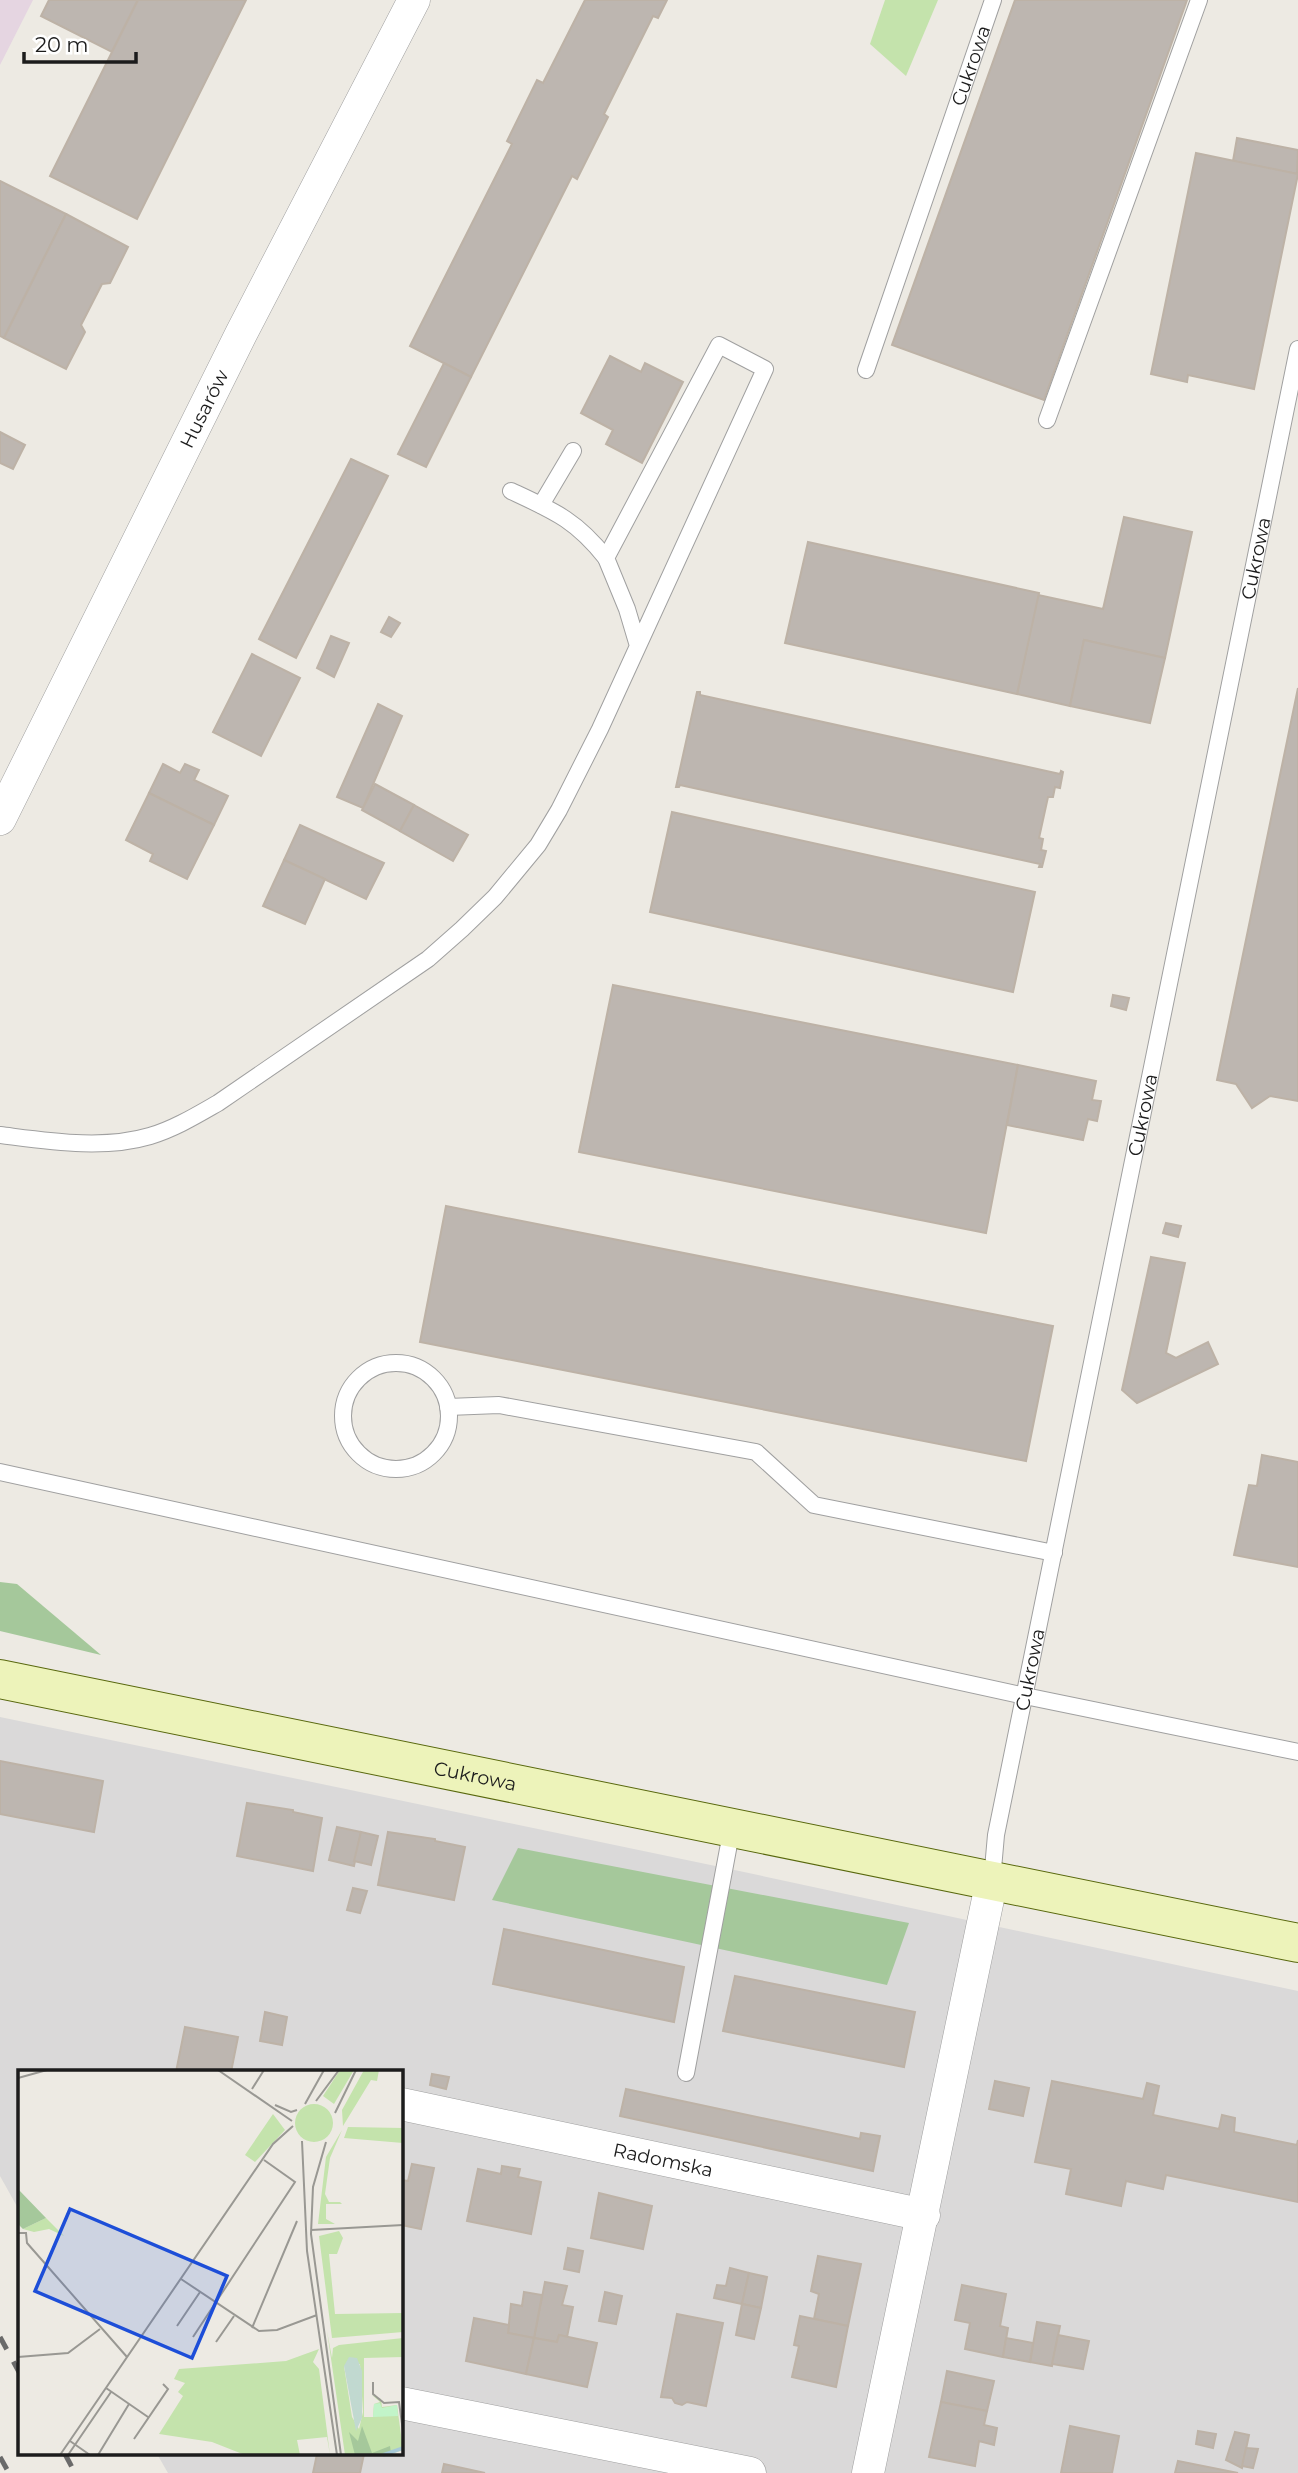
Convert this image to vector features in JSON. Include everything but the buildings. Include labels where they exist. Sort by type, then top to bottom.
[{"type":"street","name":"Husarów","points":[[0,820],[241,334],[414,0]]},
{"type":"street","name":"Cukrowa","points":[[0,1679],[1298,1943]]},
{"type":"street","points":[[868,2473],[992,1880]]},
{"type":"street","name":"Radomska","points":[[402,2104],[924,2215]]},
{"type":"street","points":[[402,2403],[750,2473]]},
{"type":"lane","name":"Cukrowa","points":[[866,370],[993,0]]},
{"type":"lane","points":[[1047,420],[1199,0]]},
{"type":"lane","points":[[0,1135],[38,1140],[118,1143],[152,1136],[218,1102],[428,959],[495,897],[538,845],[559,810],[594,741],[765,369],[719,345],[606,558]]},
{"type":"lane","name":"Cukrowa","points":[[992,1880],[996,1835],[1298,349]]},
{"type":"lane","points":[[541,505],[573,451]]},
{"type":"lane","points":[[511,491],[566,518],[587,534],[606,558],[624,599],[638,646]]},
{"type":"lane","points":[[398,1363],[416,1367],[432,1377],[443,1391],[449,1407],[449,1424],[439,1446],[421,1463],[405,1469],[380,1466],[359,1454],[349,1441],[344,1423],[344,1405],[351,1388],[364,1374],[380,1366],[398,1363]]},
{"type":"lane","points":[[449,1407],[499,1405],[756,1452],[814,1505],[1054,1553]]},
{"type":"lane","points":[[0,1472],[1025,1696],[1298,1752]]},
{"type":"lane","points":[[686,2073],[732,1828]]},
{"type":"shaded area","points":[[0,0],[33,0],[0,65]]},
{"type":"shaded area","points":[[0,1717],[1298,1991],[1298,2473],[168,2473],[158,2456],[402,2456],[402,2070],[18,2070],[18,2208],[0,2176]]},
{"type":"green space","points":[[885,0],[938,0],[906,76],[870,44]]},
{"type":"green space","points":[[0,1582],[17,1584],[101,1655],[0,1631]]},
{"type":"green space","points":[[518,1848],[909,1923],[887,1985],[492,1900]]},
{"type":"railway","points":[[0,2337],[18,2370]]},
{"type":"railway","points":[[66,2456],[75,2473]]},
{"type":"railway","points":[[0,2457],[9,2473]]}]
